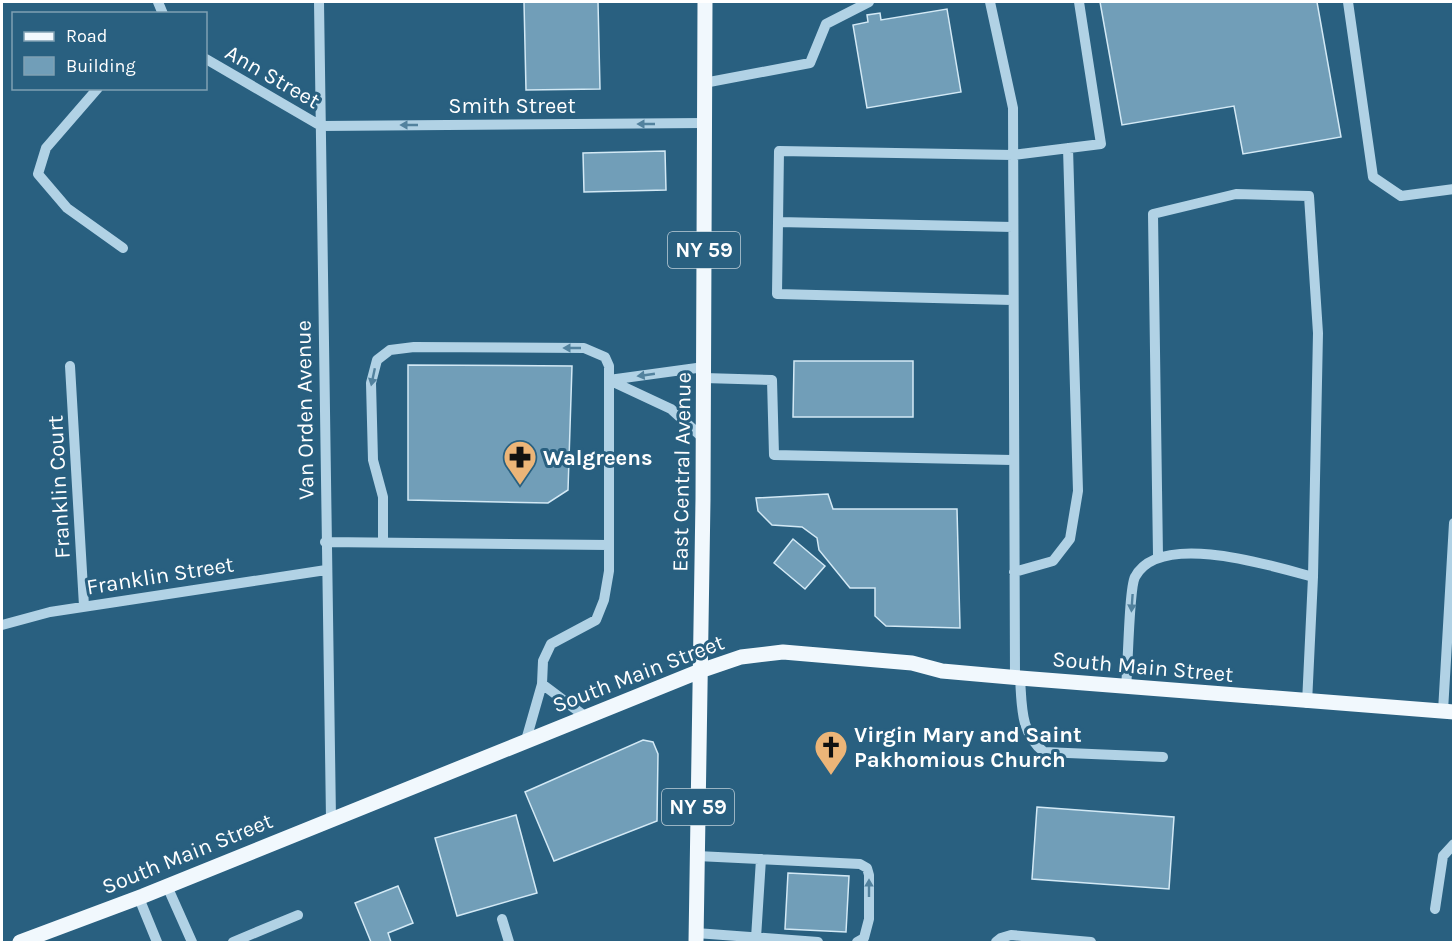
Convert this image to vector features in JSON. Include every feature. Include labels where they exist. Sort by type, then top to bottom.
[{"type":"main road","name":"East Central Avenue","points":[[696,938],[704,440],[705,2]]},
{"type":"main road","name":"South Main Street","points":[[20,942],[139,898],[700,670],[741,657],[783,652],[912,663],[942,671],[1018,678],[1307,703],[1448,712]]},
{"type":"street","name":"Van Orden Avenue","points":[[319,2],[325,542],[331,819]]},
{"type":"street","points":[[704,83],[810,63],[826,24],[869,2]]},
{"type":"street","points":[[990,2],[1013,108],[1014,572],[1018,678],[1027,731],[1035,745],[1044,752],[1163,757]]},
{"type":"street","points":[[1012,300],[777,294],[779,151],[1013,155],[1101,144],[1079,2]]},
{"type":"street","points":[[1348,2],[1373,177],[1401,196],[1454,189]]},
{"type":"street","name":"Ann Street","points":[[207,60],[321,126]]},
{"type":"street","points":[[97,90],[46,148],[38,174],[68,208],[123,248]]},
{"type":"street","name":"Smith Street","points":[[321,126],[704,123]]},
{"type":"street","points":[[1014,572],[1053,561],[1070,539],[1078,491],[1068,148]]},
{"type":"street","points":[[1158,556],[1153,214],[1236,194],[1309,196],[1318,333],[1313,577],[1307,703]]},
{"type":"street","points":[[778,222],[1013,227]]},
{"type":"street","points":[[383,543],[383,497],[374,460],[371,382],[377,360],[390,350],[414,347],[584,348],[605,357],[609,366],[609,571],[604,600],[596,620],[551,644],[543,661],[542,684],[526,740]]},
{"type":"street","name":"Franklin Court","points":[[70,366],[84,606]]},
{"type":"street","points":[[609,380],[704,373],[772,380],[774,455],[1012,460]]},
{"type":"street","points":[[609,380],[671,410],[704,440]]},
{"type":"street","points":[[1448,712],[1453,522]]},
{"type":"street","points":[[325,542],[609,545]]},
{"type":"street","points":[[1126,687],[1134,578],[1146,562],[1158,556],[1203,554],[1256,561],[1313,577]]},
{"type":"street","name":"Franklin Street","points":[[2,625],[50,612],[84,606],[326,570]]},
{"type":"street","points":[[542,684],[586,717]]},
{"type":"street","points":[[1435,909],[1443,856],[1454,844]]},
{"type":"street","points":[[697,856],[849,862],[867,868],[869,919],[864,938],[857,942]]},
{"type":"street","points":[[756,938],[760,859]]},
{"type":"street","points":[[167,886],[192,942]]},
{"type":"street","points":[[139,898],[157,942]]},
{"type":"street","points":[[233,942],[298,915]]},
{"type":"street","points":[[502,919],[509,942]]},
{"type":"street","points":[[996,942],[1011,935],[1090,942]]},
{"type":"street","points":[[696,938],[756,938],[818,942]]},
{"type":"building","points":[[524,2],[598,2],[600,89],[526,90]]},
{"type":"building","points":[[1100,2],[1317,2],[1341,137],[1243,154],[1234,106],[1122,125]]},
{"type":"building","points":[[947,9],[961,92],[867,108],[853,25],[868,22],[867,15],[880,13],[881,20]]},
{"type":"building","points":[[665,151],[666,190],[584,192],[583,153]]},
{"type":"building","points":[[794,361],[913,361],[913,417],[793,417]]},
{"type":"building","points":[[408,365],[572,366],[568,490],[548,503],[408,500]]},
{"type":"building","points":[[828,494],[833,509],[957,509],[960,628],[886,626],[875,616],[875,588],[850,588],[819,550],[817,538],[802,527],[772,525],[758,511],[756,498]]},
{"type":"building","points":[[793,539],[825,566],[805,589],[774,563]]},
{"type":"building","points":[[643,740],[653,742],[658,754],[657,821],[554,861],[525,792]]},
{"type":"building","points":[[1037,807],[1174,817],[1169,889],[1032,879]]},
{"type":"building","points":[[516,815],[537,893],[457,916],[435,838]]},
{"type":"building","points":[[788,873],[849,876],[846,932],[785,929]]},
{"type":"building","points":[[398,886],[413,923],[388,933],[391,942],[371,942],[355,903]]},
{"type":"place","name":"Walgreens","points":[[520,486]]},
{"type":"place","name":"Virgin Mary and Saint Pakhomious Church","points":[[831,776]]}]
